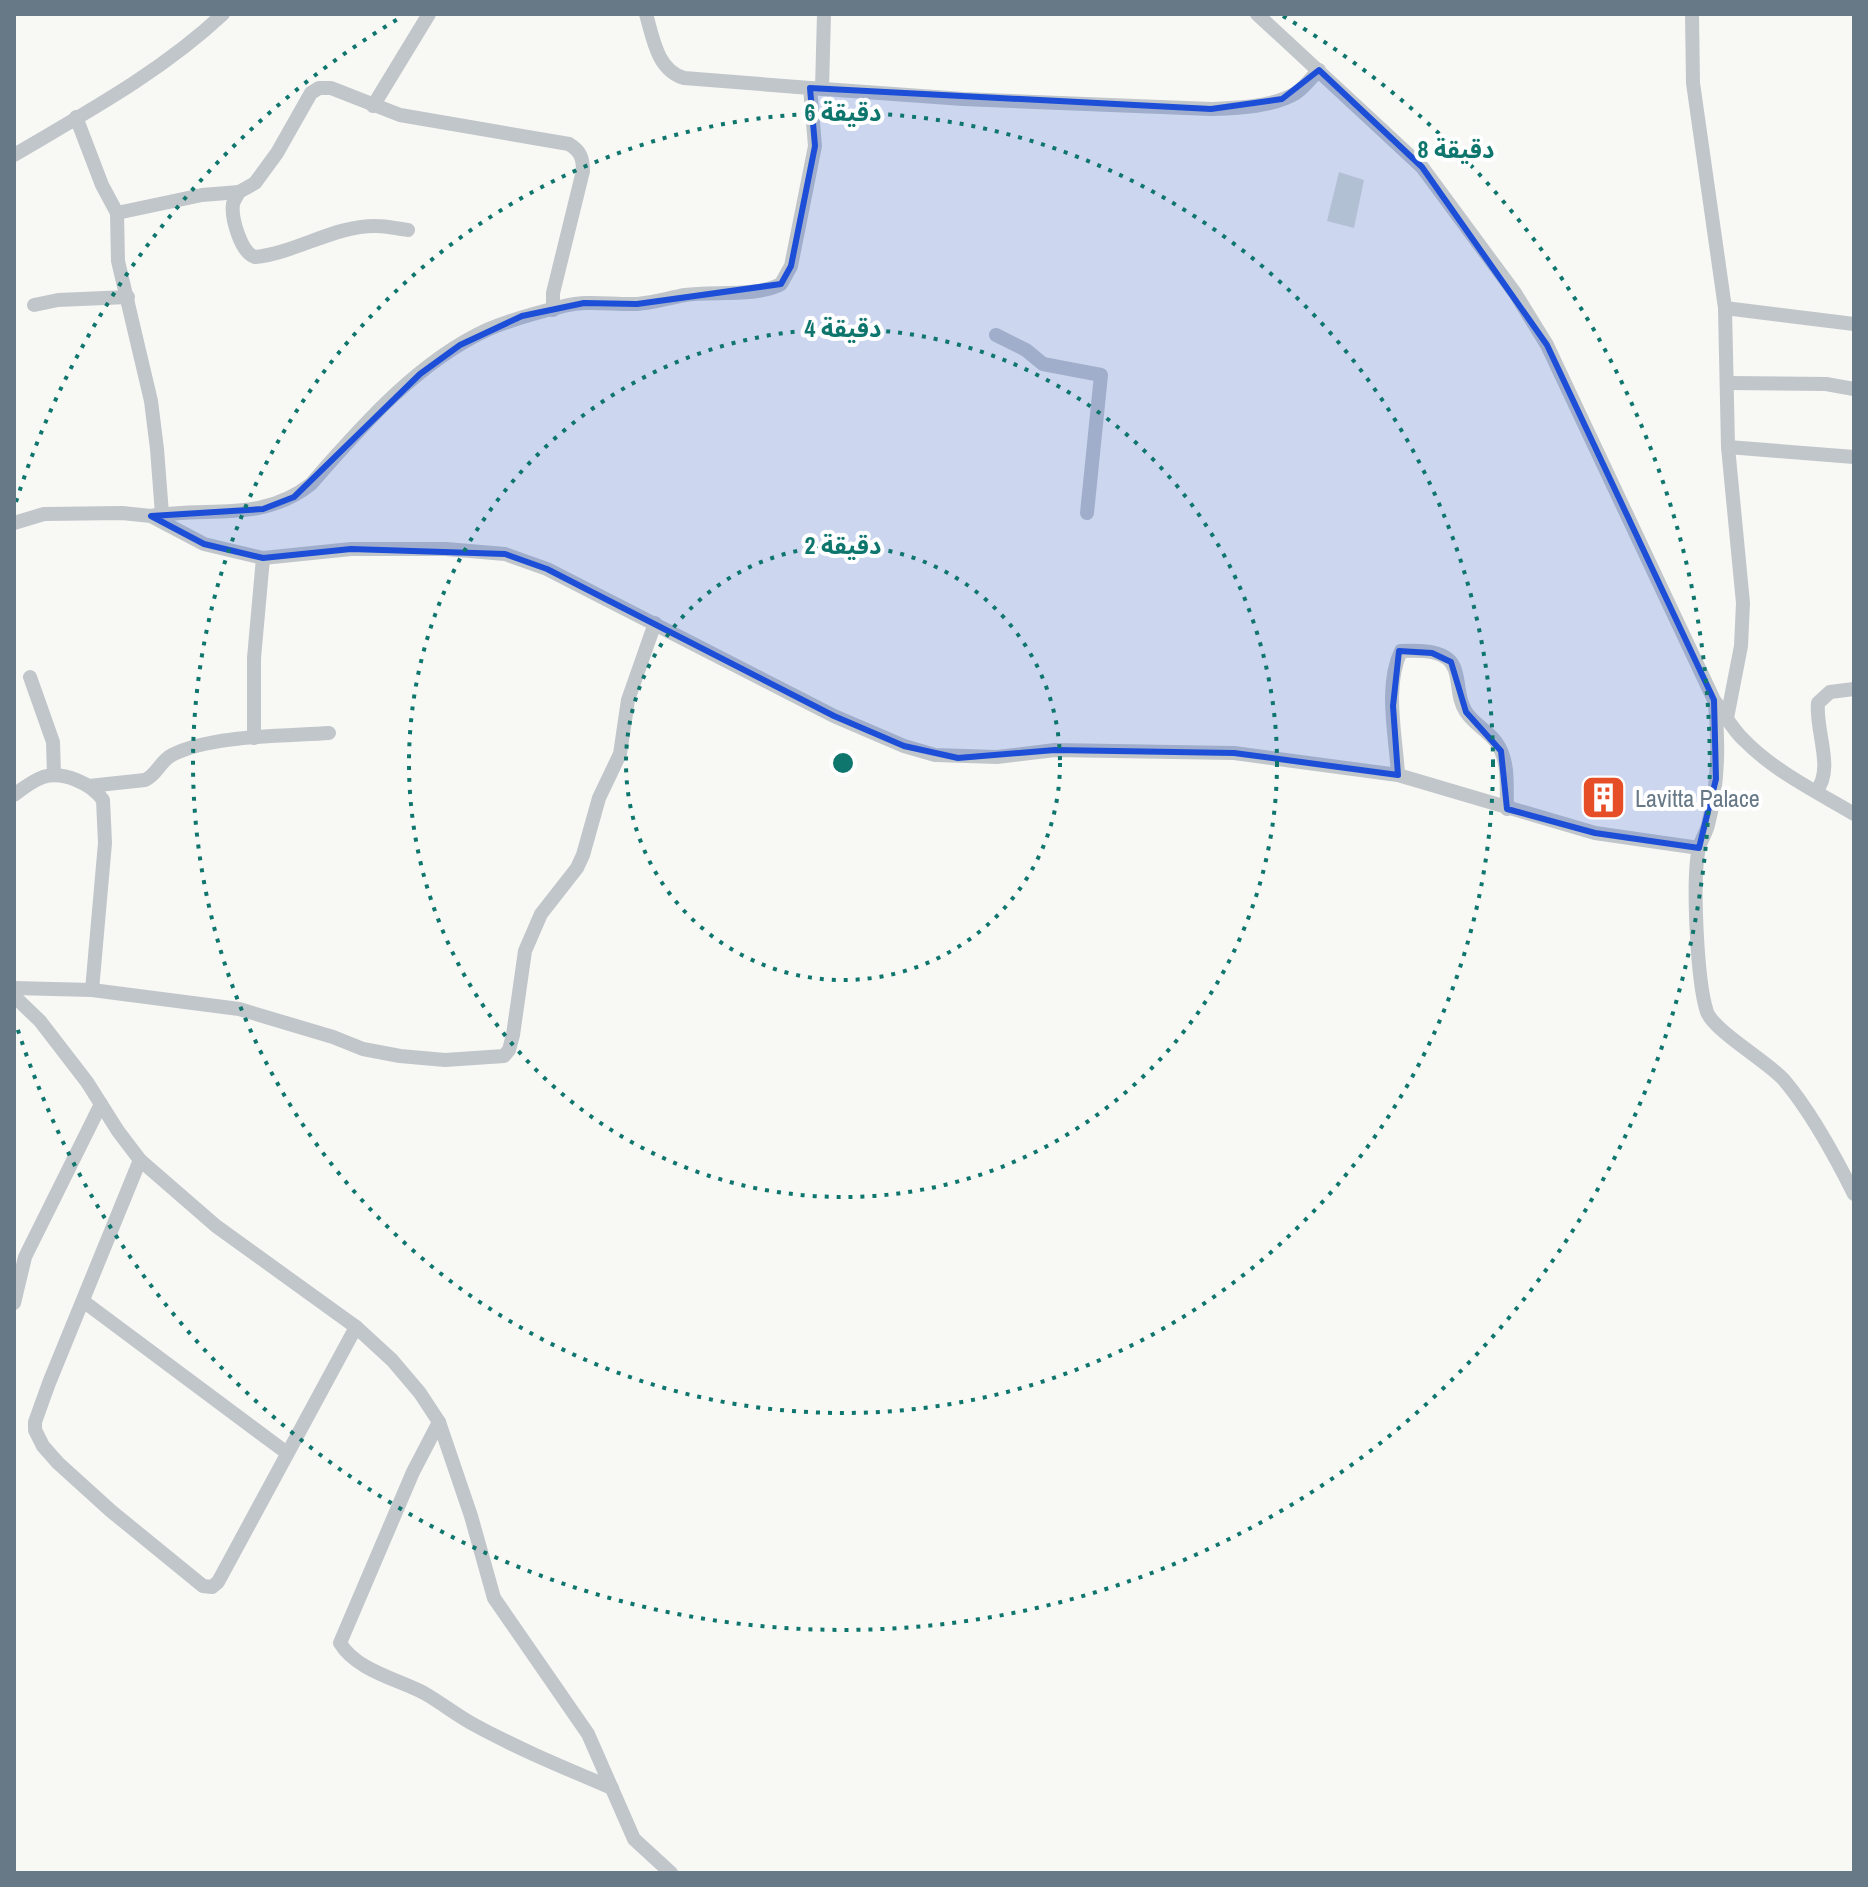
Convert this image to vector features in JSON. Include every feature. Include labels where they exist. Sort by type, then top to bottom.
[{"type":"street","points":[[14,155],[153,72],[223,14]]},
{"type":"street","points":[[373,106],[429,14]]},
{"type":"street","points":[[646,14],[663,66],[674,75],[816,89],[963,99],[1211,109],[1246,107],[1282,99],[1297,92],[1319,70]]},
{"type":"street","points":[[14,523],[44,514],[69,512],[156,515],[181,511],[263,509],[294,497],[311,484],[398,392],[460,345],[488,330],[522,316],[584,303],[637,304],[686,295],[766,289],[781,284],[791,266],[815,146],[816,89],[824,14]]},
{"type":"street","points":[[1257,14],[1422,167],[1515,293],[1547,345],[1714,700],[1727,718],[1745,742],[1788,774],[1854,814]]},
{"type":"street","points":[[1692,14],[1693,83],[1725,308],[1728,447],[1743,603],[1741,646],[1727,718]]},
{"type":"street","points":[[117,213],[202,195],[239,192],[255,183],[277,153],[311,93],[319,88],[331,88],[373,106],[413,118],[569,144],[578,150],[583,160],[583,171],[553,293],[553,310]]},
{"type":"street","points":[[76,117],[102,185],[117,213],[118,261],[151,401],[157,449],[156,515]]},
{"type":"street","points":[[239,192],[233,204],[239,235],[244,250],[255,257],[292,250],[338,233],[375,225],[408,230]]},
{"type":"street","points":[[34,305],[58,300],[128,297]]},
{"type":"street","points":[[1725,308],[1854,324]]},
{"type":"street","points":[[996,335],[1026,350],[1043,364],[1101,375],[1087,513]]},
{"type":"street","points":[[1728,383],[1838,384],[1854,389]]},
{"type":"street","points":[[1728,447],[1854,457]]},
{"type":"street","points":[[156,515],[204,544],[263,558],[351,549],[446,549],[505,554],[547,569],[834,716],[904,746],[935,755],[997,757],[1055,750],[1234,753],[1398,775],[1595,833],[1699,848]]},
{"type":"street","points":[[254,738],[254,658],[263,558]]},
{"type":"street","points":[[14,988],[92,990],[239,1009],[363,1049],[400,1056],[445,1060],[504,1056],[513,1035],[528,942],[541,914],[577,868],[583,855],[599,798],[620,754],[628,700],[655,623]]},
{"type":"street","points":[[1398,775],[1393,706],[1393,674],[1397,661],[1401,651],[1442,655],[1455,669],[1460,699],[1466,712],[1501,751],[1506,766],[1507,809]]},
{"type":"street","points":[[30,677],[53,742],[54,775]]},
{"type":"street","points":[[1816,791],[1822,784],[1825,770],[1818,703],[1830,692],[1854,689]]},
{"type":"street","points":[[1714,700],[1716,779],[1708,827],[1699,848],[1697,939],[1708,1014],[1718,1026],[1784,1080],[1838,1162],[1854,1194]]},
{"type":"street","points":[[14,795],[29,784],[54,775],[89,786],[145,780],[151,778],[164,760],[182,751],[254,738],[329,733]]},
{"type":"street","points":[[89,786],[103,800],[105,843],[92,990]]},
{"type":"street","points":[[14,996],[40,1021],[140,1160],[216,1226],[356,1327],[392,1360],[420,1393],[439,1422],[494,1598],[588,1734],[634,1839],[669,1872]]},
{"type":"street","points":[[14,1303],[25,1257],[101,1104]]},
{"type":"street","points":[[140,1160],[35,1422],[38,1437],[58,1463],[203,1586],[212,1587],[218,1582],[356,1327]]},
{"type":"street","points":[[83,1301],[287,1453]]},
{"type":"street","points":[[439,1422],[413,1472],[340,1643],[345,1652],[357,1661],[424,1694],[471,1723],[612,1788]]},
{"type":"highlighted area","points":[[1319,70],[1422,167],[1547,345],[1714,700],[1716,779],[1699,848],[1595,833],[1507,809],[1501,751],[1466,712],[1451,662],[1432,653],[1399,651],[1393,706],[1398,775],[1234,753],[1055,750],[958,758],[904,746],[834,716],[547,569],[505,554],[351,549],[263,558],[204,544],[151,516],[263,509],[294,497],[420,374],[460,345],[522,316],[584,303],[637,304],[781,284],[791,266],[815,146],[810,88],[1211,109],[1282,99]]},
{"type":"shaded area","points":[[1339,172],[1364,180],[1354,228],[1327,221]]},
{"type":"place","name":"Lavitta Palace","points":[[1604,798]]}]
